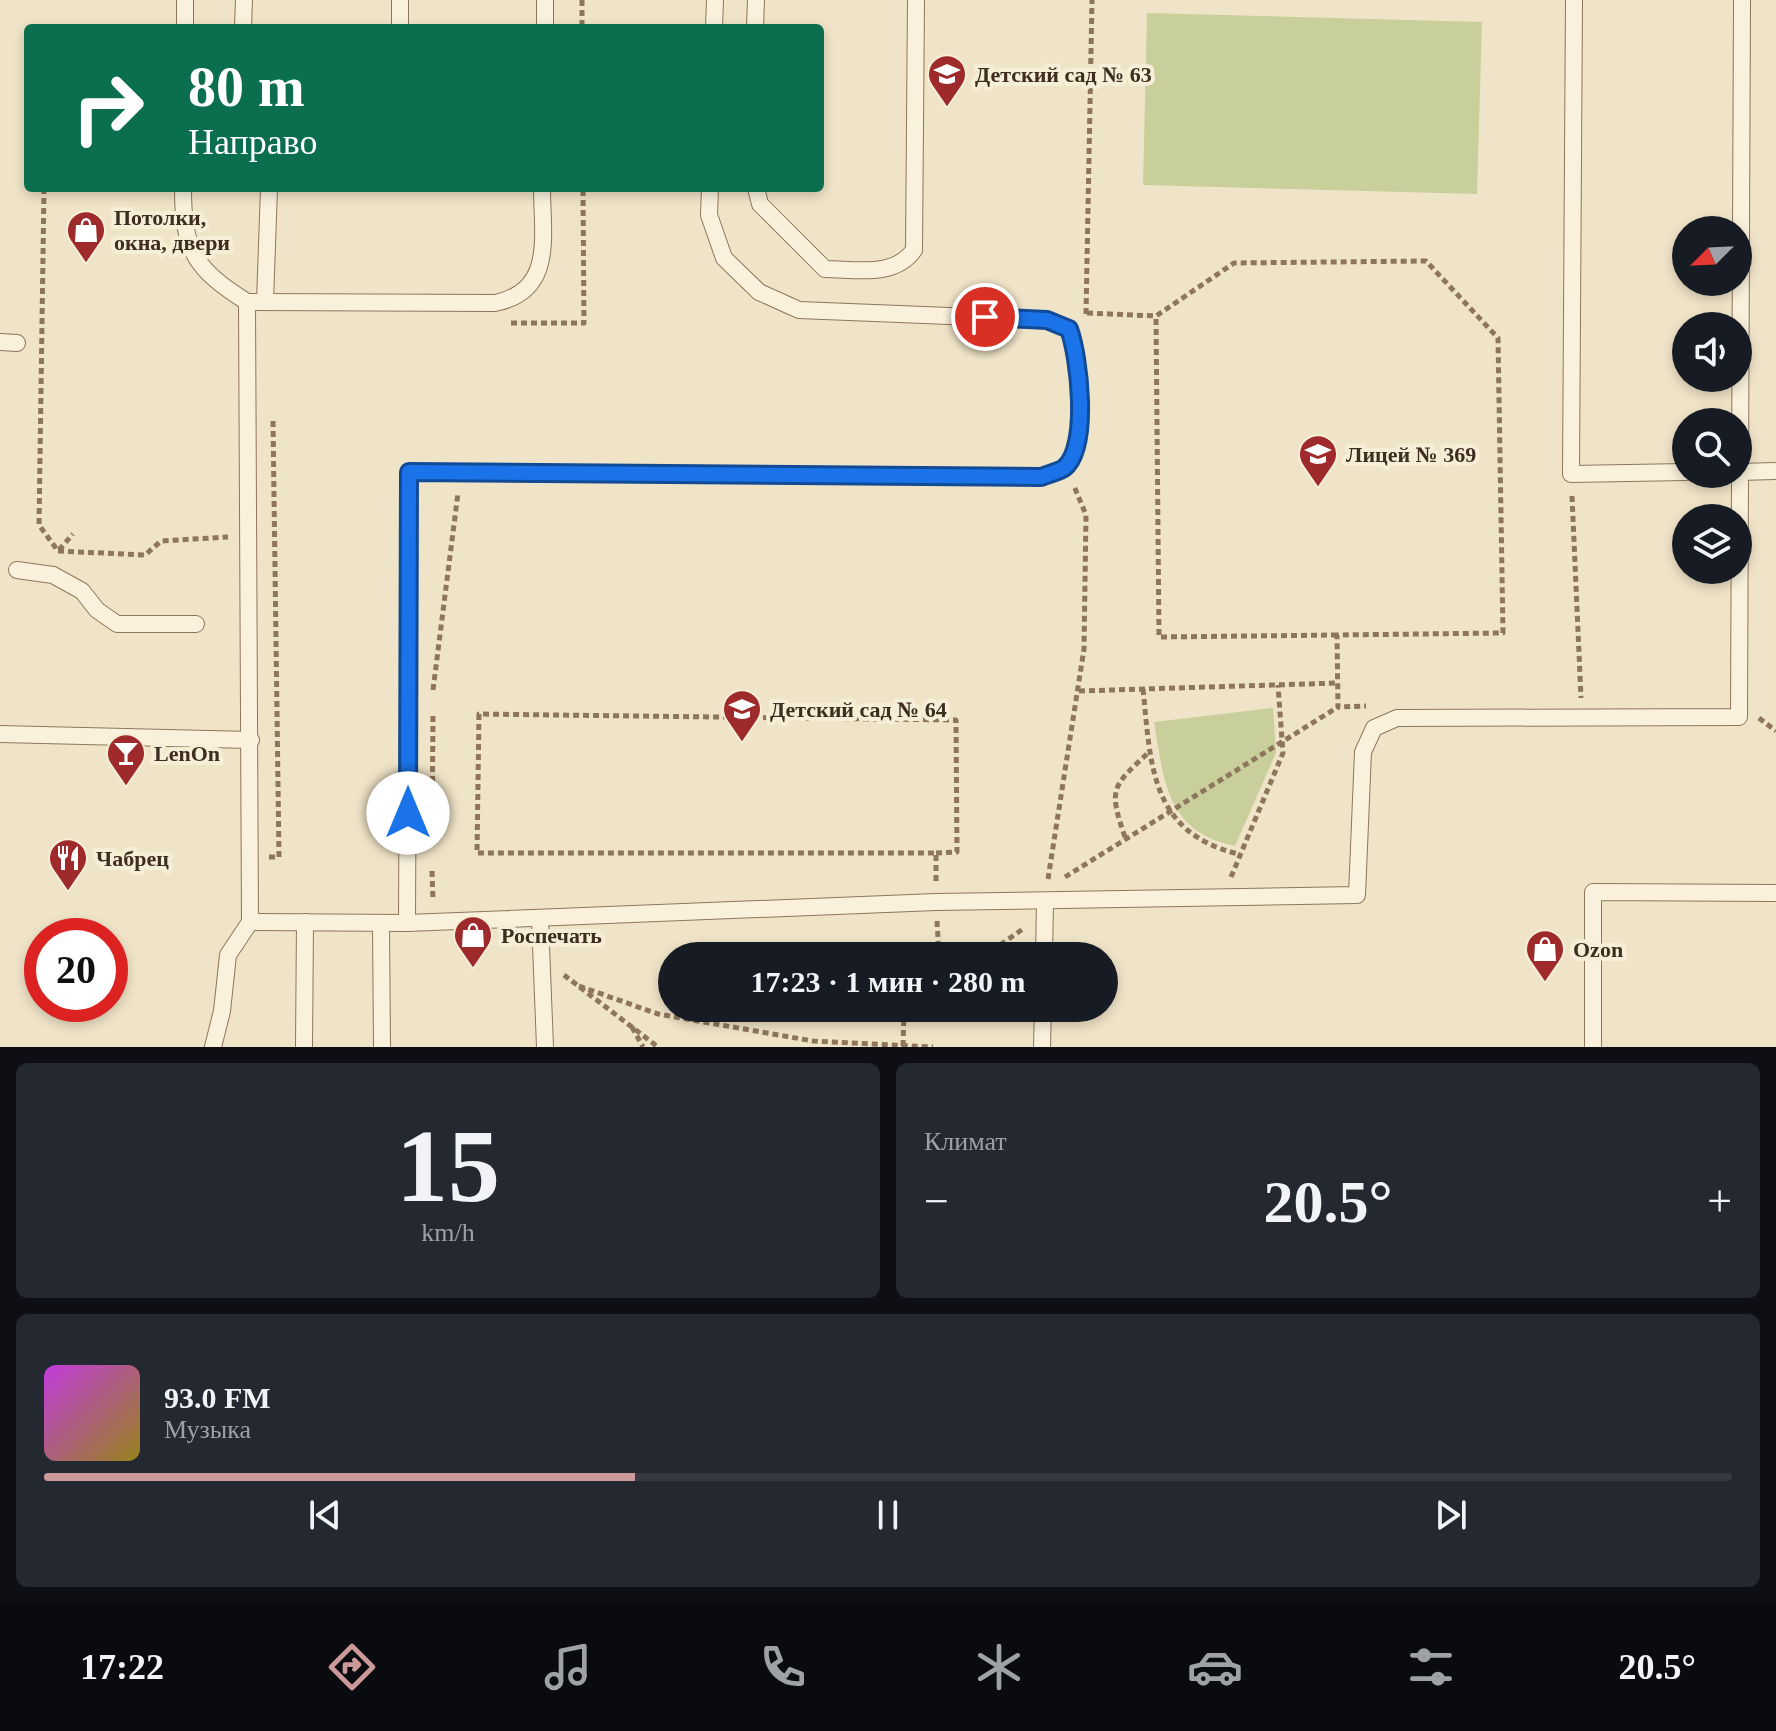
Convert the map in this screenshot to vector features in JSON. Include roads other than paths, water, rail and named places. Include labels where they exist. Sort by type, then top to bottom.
[{"type":"lane","points":[[185,0],[185,24]]},
{"type":"lane","points":[[243,24],[244,0]]},
{"type":"lane","points":[[400,0],[400,24]]},
{"type":"lane","points":[[545,0],[545,24]]},
{"type":"lane","points":[[714,24],[715,0]]},
{"type":"lane","points":[[755,24],[756,0]]},
{"type":"lane","points":[[757,192],[760,204],[825,269],[883,270],[904,263],[914,250],[916,0]]},
{"type":"lane","points":[[1574,0],[1571,474],[1672,472]]},
{"type":"lane","points":[[1739,408],[1742,0]]},
{"type":"lane","points":[[183,192],[183,231],[196,259],[221,286],[247,302],[495,303],[517,298],[534,282],[541,260],[542,192]]},
{"type":"lane","points":[[265,302],[269,192]]},
{"type":"lane","points":[[407,923],[409,472],[1041,477],[1065,467],[1078,444],[1078,354],[1069,329],[1047,320],[799,310],[759,292],[724,258],[709,215],[710,192]]},
{"type":"lane","points":[[213,1047],[222,1011],[228,955],[250,922],[247,302]]},
{"type":"lane","points":[[0,342],[17,343]]},
{"type":"lane","points":[[1752,472],[1776,471]]},
{"type":"lane","points":[[250,922],[540,920],[936,902],[1357,895],[1363,752],[1374,728],[1397,718],[1739,717],[1738,488]]},
{"type":"lane","points":[[17,570],[53,575],[63,580],[82,591],[97,610],[117,624],[196,624]]},
{"type":"lane","points":[[0,734],[251,740]]},
{"type":"lane","points":[[1593,1047],[1593,892],[1776,893]]},
{"type":"lane","points":[[1044,942],[1045,901]]},
{"type":"lane","points":[[540,920],[545,1047]]},
{"type":"lane","points":[[304,1047],[305,922]]},
{"type":"lane","points":[[381,923],[382,1047]]},
{"type":"lane","points":[[1042,1047],[1043,1022]]},
{"type":"place","name":"Детский сад № 63","points":[[947,108]]},
{"type":"place","name":"Потолки, окна, двери","points":[[86,264]]},
{"type":"place","name":"Лицей № 369","points":[[1318,488]]},
{"type":"place","name":"Детский сад № 64","points":[[742,743]]},
{"type":"place","name":"LenOn","points":[[126,787]]},
{"type":"place","name":"Чабрец","points":[[68,892]]},
{"type":"place","name":"Роспечать","points":[[473,969]]},
{"type":"place","name":"Ozon","points":[[1545,983]]}]
